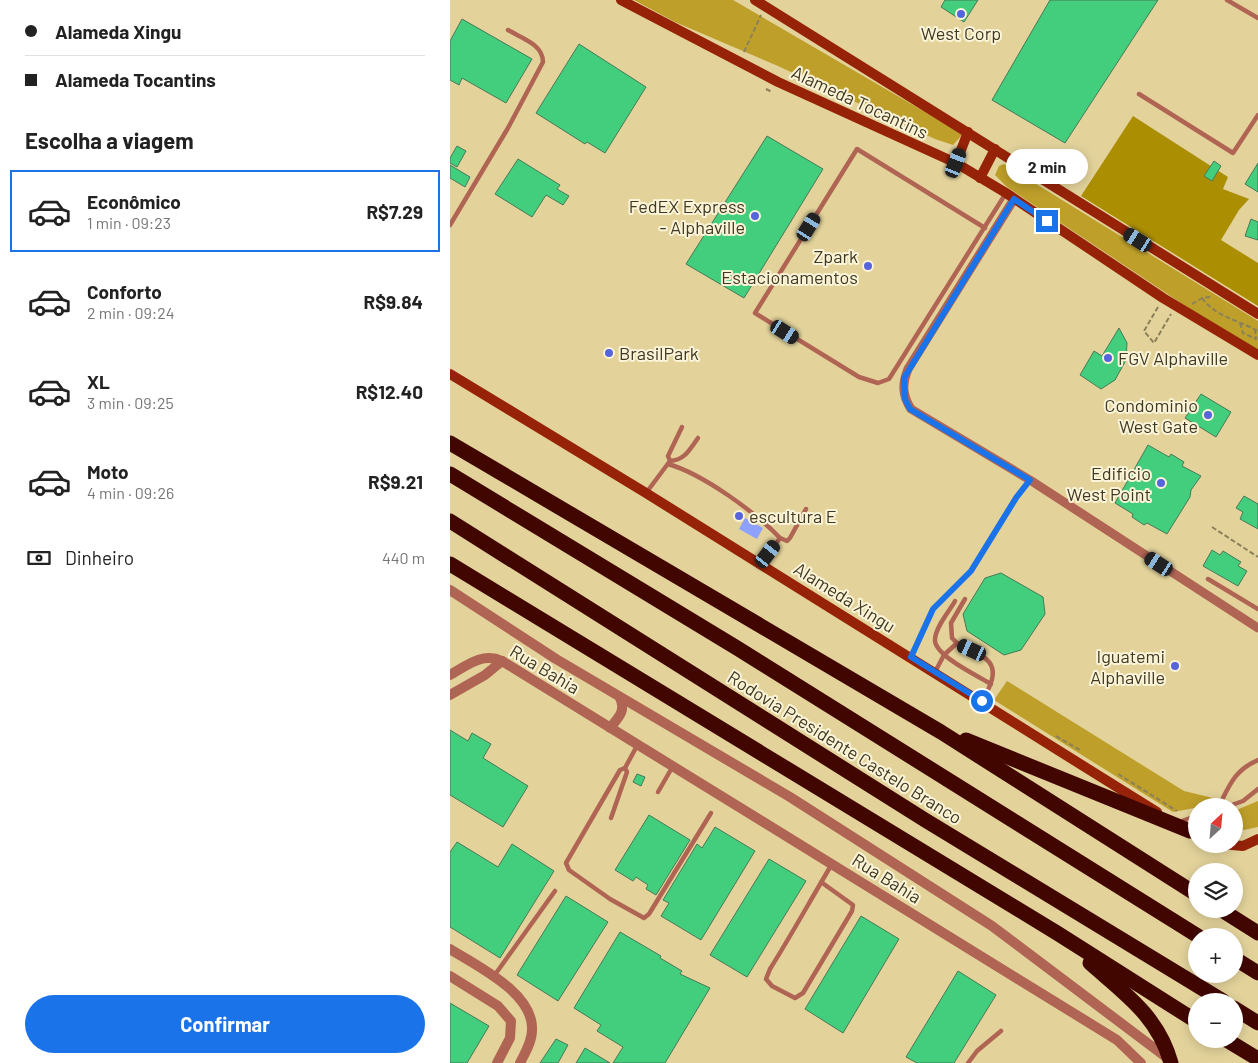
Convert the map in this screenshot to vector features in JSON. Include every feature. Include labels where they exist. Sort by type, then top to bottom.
[{"type":"highway","points":[[450,443],[941,732],[1188,889]]},
{"type":"highway","name":"Rodovia Presidente Castelo Branco","points":[[450,474],[737,648],[1188,930]]},
{"type":"highway","name":"Rodovia Presidente Castelo Branco","points":[[450,520],[925,820],[1210,993]]},
{"type":"highway","points":[[450,564],[1057,933],[1188,1016]]},
{"type":"highway","points":[[941,732],[1000,752],[1188,830]]},
{"type":"highway","points":[[1234,918],[1258,933]]},
{"type":"highway","points":[[1057,933],[1143,1010],[1165,1042],[1171,1063]]},
{"type":"highway","points":[[1243,964],[1258,973]]},
{"type":"highway","points":[[1243,1014],[1258,1023]]},
{"type":"highway","points":[[1240,1048],[1258,1059]]},
{"type":"main road","name":"Alameda Tocantins","points":[[621,0],[778,82],[956,163],[1010,196],[1175,306],[1258,355]]},
{"type":"main road","name":"Alameda Tocantins","points":[[755,0],[767,3],[1258,314]]},
{"type":"main road","points":[[956,163],[968,132]]},
{"type":"main road","points":[[980,178],[995,149]]},
{"type":"main road","name":"Alameda Xingu","points":[[450,374],[646,493],[1188,829]]},
{"type":"main road","points":[[1243,846],[1258,839]]},
{"type":"street","points":[[1010,196],[908,369],[903,387],[905,399],[910,409],[1030,480],[1258,628]]},
{"type":"street","points":[[450,590],[620,698],[709,747],[782,792],[992,926],[1163,1053],[1171,1063]]},
{"type":"street","name":"Rua Bahia","points":[[475,660],[489,657],[502,661],[1117,1040],[1141,1063]]},
{"type":"street","points":[[450,675],[475,660],[485,675]]},
{"type":"street","points":[[450,695],[485,675],[502,661]]},
{"type":"street","points":[[610,728],[622,714],[624,706],[620,698]]},
{"type":"street","points":[[450,949],[494,976],[517,996],[531,1018],[532,1031],[529,1045],[520,1063]]},
{"type":"street","points":[[450,976],[498,1006],[511,1021],[510,1038],[497,1063]]},
{"type":"lane","points":[[1227,0],[1258,18]]},
{"type":"lane","points":[[450,225],[508,128],[543,62],[543,56],[536,46],[508,30]]},
{"type":"lane","points":[[1139,94],[1233,153],[1258,115]]},
{"type":"lane","points":[[985,228],[857,149],[755,313],[859,378],[878,383],[889,379],[985,228],[1010,196]]},
{"type":"lane","points":[[669,463],[668,456],[682,427]]},
{"type":"lane","points":[[646,493],[669,463],[678,461],[685,456],[698,438]]},
{"type":"lane","points":[[669,463],[738,502],[780,538],[787,540],[790,538],[806,509]]},
{"type":"lane","points":[[911,657],[933,609],[971,571],[1016,498],[1030,480]]},
{"type":"lane","points":[[761,564],[780,538]]},
{"type":"lane","points":[[1208,579],[1258,609]]},
{"type":"lane","points":[[965,599],[951,623],[952,638],[957,643],[990,661],[994,670],[991,684],[982,701]]},
{"type":"lane","points":[[955,601],[935,637],[935,645],[944,655],[991,684]]},
{"type":"lane","points":[[935,672],[944,655],[957,643]]},
{"type":"lane","points":[[638,744],[625,768],[620,770],[566,863],[569,870],[610,899],[644,918],[649,914],[711,813]]},
{"type":"lane","points":[[1223,798],[1234,778],[1244,766],[1258,760]]},
{"type":"lane","points":[[658,792],[673,766]]},
{"type":"lane","points":[[611,818],[627,772],[625,768]]},
{"type":"lane","points":[[1243,800],[1258,789]]},
{"type":"lane","points":[[1176,823],[1188,819]]},
{"type":"lane","points":[[821,882],[849,900],[853,905],[852,911],[803,993],[795,998],[772,986],[766,979],[767,974],[832,863]]},
{"type":"lane","points":[[494,976],[556,891]]},
{"type":"lane","points":[[968,1063],[977,1052],[1001,1032]]},
{"type":"path","points":[[746,48],[767,3]]},
{"type":"path","points":[[1187,312],[1194,301],[1212,297],[1220,290]]},
{"type":"path","points":[[1163,298],[1144,331],[1154,343],[1175,306]]},
{"type":"path","points":[[1202,298],[1209,307],[1222,315],[1239,321],[1257,330],[1256,339],[1243,333],[1239,321]]},
{"type":"path","points":[[1212,528],[1258,557]]},
{"type":"shaded area","points":[[634,0],[733,0],[963,134],[953,145],[935,139],[778,66],[675,22]]},
{"type":"shaded area","points":[[1133,116],[1228,177],[1223,189],[1249,199],[1239,210],[1221,240],[1258,263],[1258,306],[1081,196]]},
{"type":"shaded area","points":[[1004,164],[1258,321],[1258,350],[1199,315],[1007,187],[995,175],[999,166]]},
{"type":"shaded area","points":[[1007,681],[1184,791],[1213,798],[1188,798],[1188,809],[1173,812],[994,700]]},
{"type":"shaded area","points":[[1258,801],[1258,827],[1243,830],[1243,807]]},
{"type":"water","points":[[745,518],[763,528],[757,539],[739,529]]},
{"type":"building","name":"West Corp","points":[[945,0],[978,0],[964,22],[941,7]]},
{"type":"building","points":[[1050,0],[1158,0],[1065,143],[992,100]]},
{"type":"building","points":[[462,19],[532,59],[506,103],[462,78],[459,85],[450,80],[450,41]]},
{"type":"building","points":[[579,44],[646,87],[605,153],[587,142],[585,144],[536,113]]},
{"type":"building","name":"FedEX Express - Alphaville","points":[[767,136],[823,169],[744,298],[686,264]]},
{"type":"building","points":[[457,146],[466,151],[457,167],[450,163],[450,158]]},
{"type":"building","points":[[518,159],[560,185],[557,189],[569,196],[563,205],[546,195],[532,217],[495,194]]},
{"type":"building","points":[[1214,161],[1221,166],[1212,181],[1204,176]]},
{"type":"building","points":[[1258,163],[1258,192],[1245,184]]},
{"type":"building","points":[[450,165],[470,177],[465,187],[450,178]]},
{"type":"building","points":[[1251,219],[1258,222],[1258,240],[1245,236]]},
{"type":"building","name":"FGV Alphaville","points":[[1119,328],[1127,343],[1126,360],[1115,380],[1101,389],[1080,375],[1094,351],[1102,356]]},
{"type":"building","name":"Condominio West Gate","points":[[1201,394],[1231,412],[1216,437],[1185,418]]},
{"type":"building","name":"Edificio West Point","points":[[1148,445],[1169,457],[1171,454],[1184,462],[1182,466],[1201,476],[1191,490],[1190,497],[1167,534],[1147,523],[1144,525],[1132,517],[1133,514],[1115,503]]},
{"type":"building","points":[[1244,496],[1258,504],[1258,529],[1240,519],[1243,512],[1236,508]]},
{"type":"building","points":[[1212,550],[1220,555],[1223,551],[1241,562],[1238,566],[1247,571],[1238,586],[1203,566]]},
{"type":"building","points":[[1001,573],[1043,597],[1045,614],[1021,650],[1004,655],[967,631],[963,614],[985,578]]},
{"type":"building","points":[[450,730],[468,741],[472,733],[491,744],[483,758],[528,786],[503,827],[450,795]]},
{"type":"building","points":[[637,774],[645,777],[641,786],[633,782]]},
{"type":"building","points":[[649,815],[690,840],[656,895],[646,889],[648,885],[636,877],[633,881],[615,870]]},
{"type":"building","points":[[715,827],[755,851],[701,940],[661,916],[669,903],[663,900],[697,844],[702,848]]},
{"type":"building","points":[[457,842],[498,867],[512,844],[554,871],[500,958],[450,927],[450,852]]},
{"type":"building","points":[[769,859],[806,881],[747,977],[710,955]]},
{"type":"building","points":[[566,896],[608,922],[558,1001],[517,975]]},
{"type":"building","points":[[861,916],[899,939],[843,1033],[805,1009]]},
{"type":"building","points":[[620,932],[661,956],[660,958],[682,971],[680,974],[710,988],[665,1063],[613,1063],[623,1047],[597,1031],[601,1025],[574,1008]]},
{"type":"building","points":[[958,971],[996,995],[954,1063],[917,1063],[906,1057]]},
{"type":"building","points":[[450,1003],[489,1026],[467,1063],[450,1063]]},
{"type":"building","points":[[556,1039],[568,1045],[558,1063],[540,1063]]},
{"type":"building","points":[[585,1048],[610,1063],[576,1063]]},
{"type":"place","name":"West Corp","points":[[961,14]]},
{"type":"place","name":"FedEX Express - Alphaville","points":[[755,216]]},
{"type":"place","name":"Zpark Estacionamentos","points":[[868,266]]},
{"type":"place","name":"BrasilPark","points":[[609,353]]},
{"type":"place","name":"FGV Alphaville","points":[[1108,358]]},
{"type":"place","name":"Condominio West Gate","points":[[1208,415]]},
{"type":"place","name":"Edificio West Point","points":[[1161,483]]},
{"type":"place","name":"escultura E","points":[[739,516]]},
{"type":"place","name":"Iguatemi Alphaville","points":[[1175,666]]},
{"type":"route","points":[[982,701],[911,657],[933,609],[971,571],[992,534],[1030,480],[910,409],[905,399],[904,378],[1014,199],[1047,221]]}]
